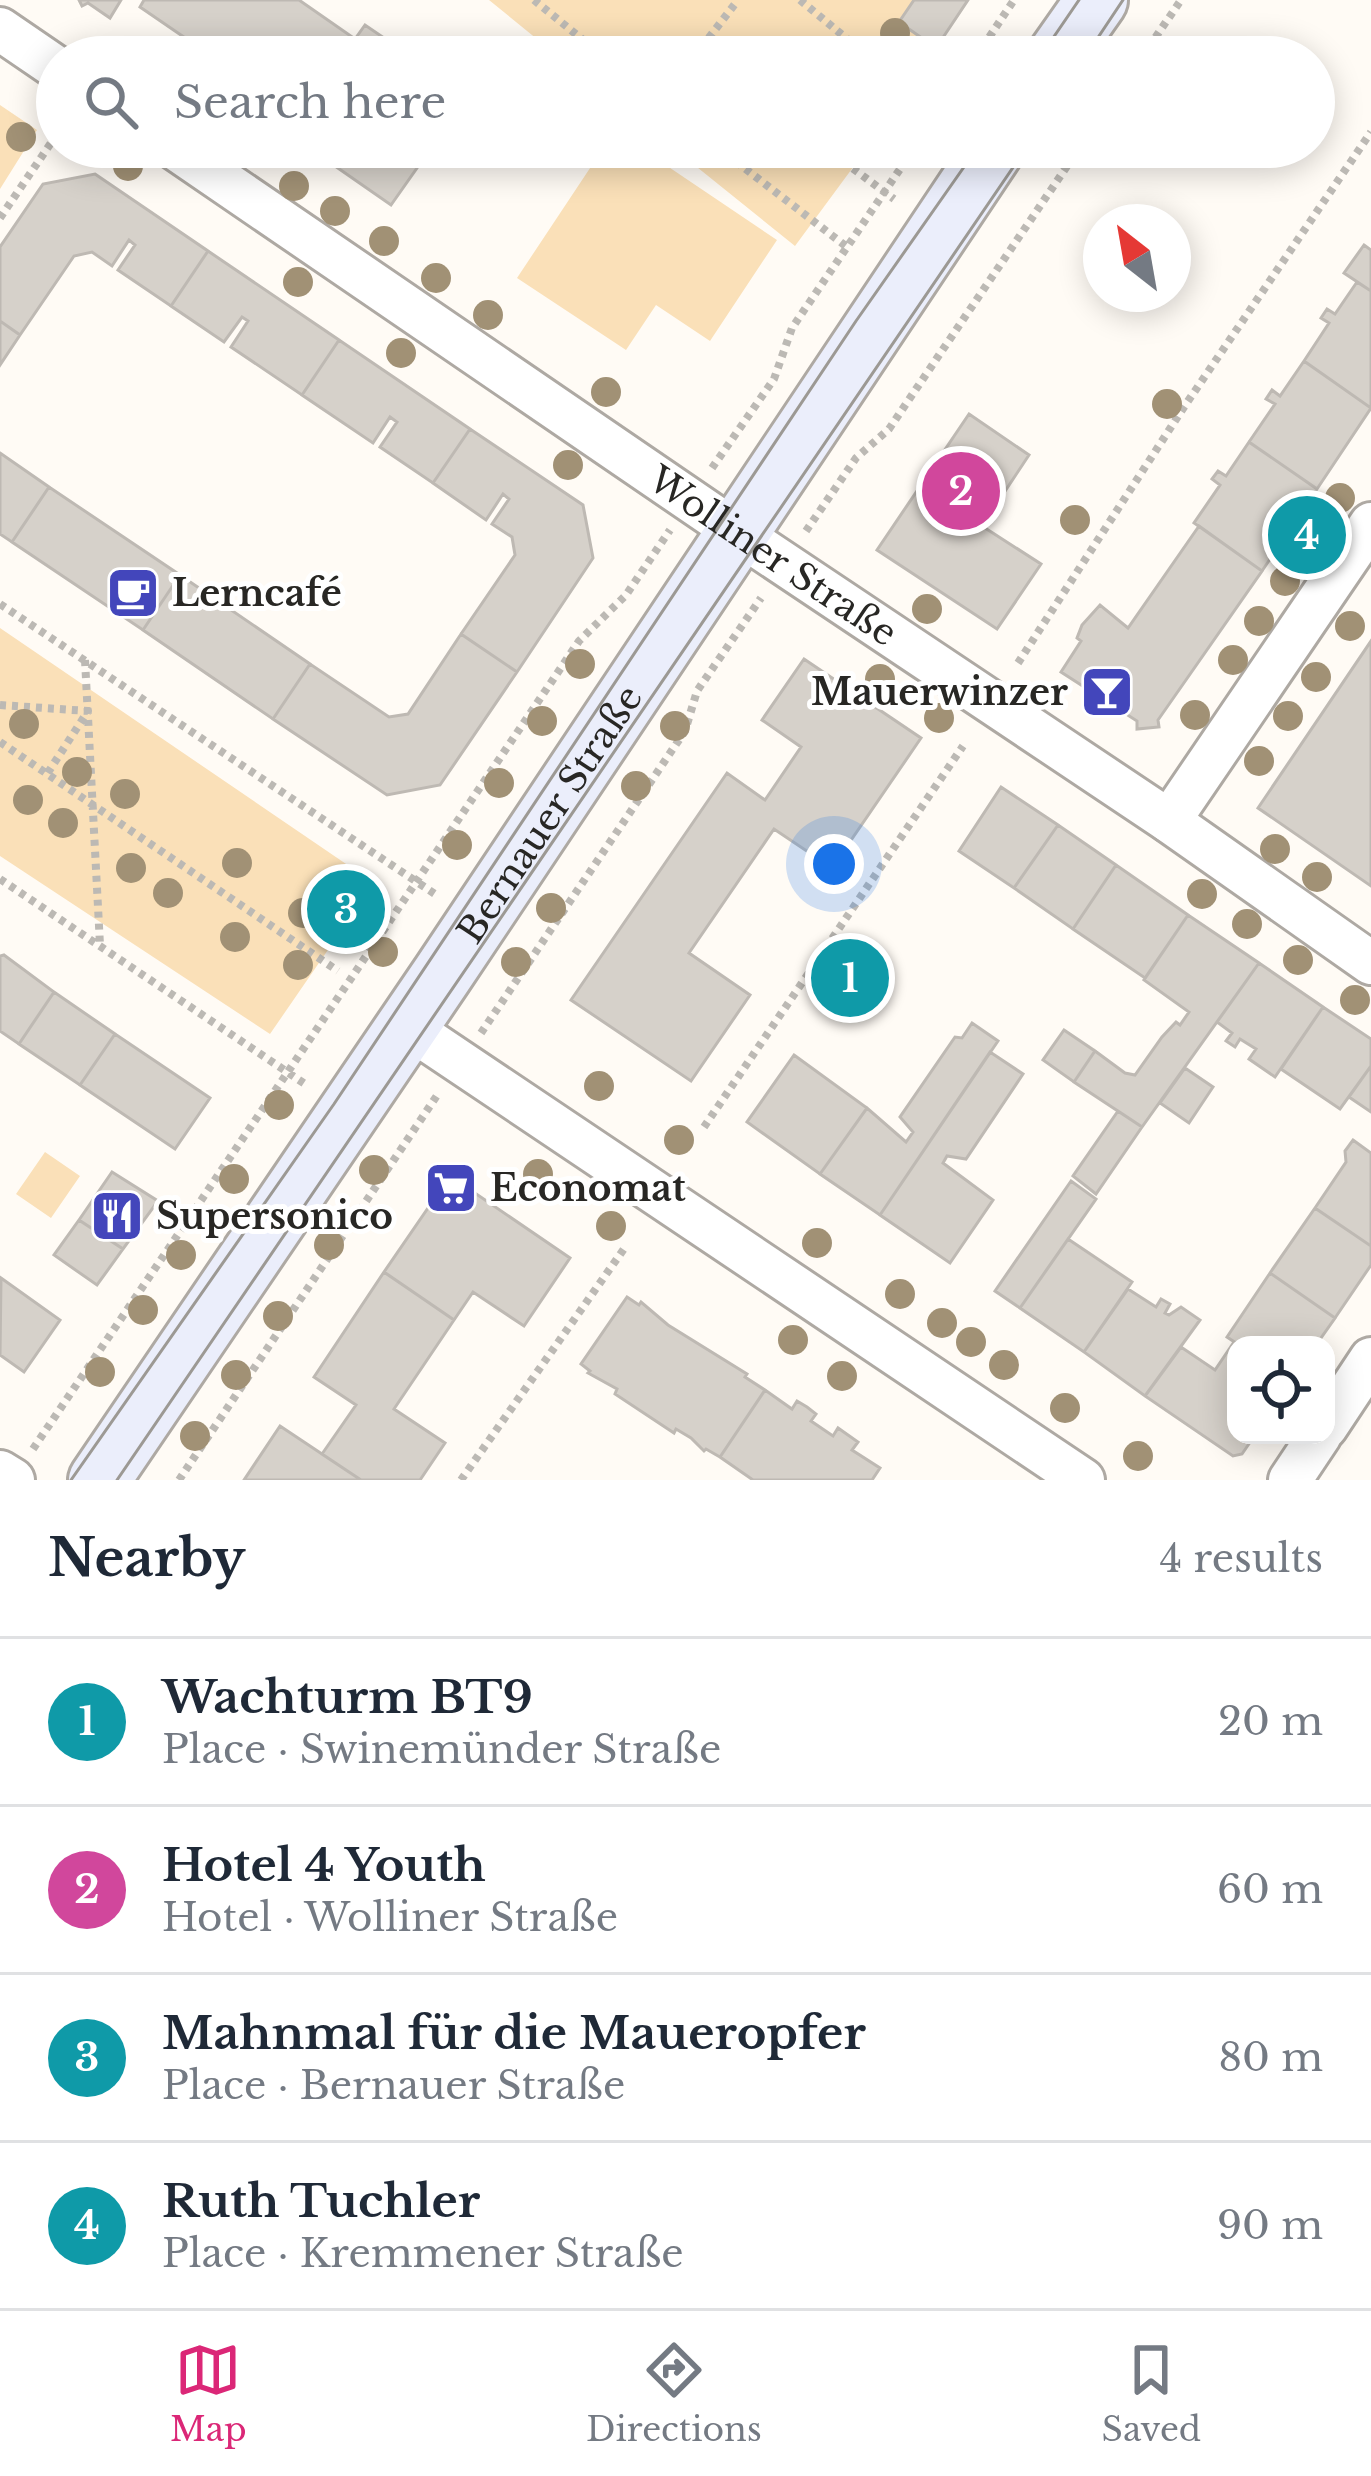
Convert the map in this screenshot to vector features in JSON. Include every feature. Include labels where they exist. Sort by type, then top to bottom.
[{"type":"main road","points":[[1072,36],[1097,0]]},
{"type":"main road","name":"Bernauer Straße","points":[[100,1480],[980,168]]},
{"type":"street","points":[[0,29],[36,54]]},
{"type":"street","name":"Wolliner Straße","points":[[204,168],[1169,821],[1371,963]]},
{"type":"street","points":[[1169,821],[1371,524]]},
{"type":"street","points":[[408,1027],[1083,1480]]},
{"type":"street","points":[[1335,1413],[1371,1359]]},
{"type":"street","points":[[1290,1480],[1314,1444]]},
{"type":"path","points":[[534,0],[578,36]]},
{"type":"path","points":[[712,36],[738,0]]},
{"type":"path","points":[[800,0],[844,36]]},
{"type":"path","points":[[990,36],[1014,0]]},
{"type":"path","points":[[1156,36],[1181,0]]},
{"type":"path","points":[[1018,663],[1184,406],[1371,132]]},
{"type":"path","points":[[0,218],[36,165]]},
{"type":"path","points":[[744,168],[847,247]]},
{"type":"path","points":[[853,168],[894,199]]},
{"type":"path","points":[[746,419],[774,379],[791,328],[901,168]]},
{"type":"path","points":[[832,492],[856,458],[889,430],[1066,168]]},
{"type":"path","points":[[12,1472],[580,641],[626,595],[642,571]]},
{"type":"path","points":[[0,604],[478,922]]},
{"type":"path","points":[[475,1041],[685,731],[697,691],[730,644]]},
{"type":"path","points":[[86,660],[100,946]]},
{"type":"path","points":[[0,705],[88,711]]},
{"type":"path","points":[[47,774],[88,711]]},
{"type":"path","points":[[0,742],[338,971]]},
{"type":"path","points":[[704,1127],[963,746]]},
{"type":"path","points":[[0,880],[349,1114]]},
{"type":"path","points":[[179,1480],[450,1078]]},
{"type":"path","points":[[461,1480],[626,1246]]},
{"type":"shaded area","points":[[489,0],[968,0],[944,36],[533,36]]},
{"type":"shaded area","points":[[0,105],[36,132],[0,189]]},
{"type":"shaded area","points":[[590,168],[670,168],[777,240],[710,341],[656,305],[626,350],[517,278]]},
{"type":"shaded area","points":[[698,168],[853,168],[795,246]]},
{"type":"shaded area","points":[[0,628],[374,883],[270,1034],[0,856]]},
{"type":"shaded area","points":[[45,1152],[80,1176],[51,1218],[16,1194]]},
{"type":"building","points":[[79,0],[121,0],[110,18],[88,3],[82,6]]},
{"type":"building","points":[[144,0],[299,0],[351,36],[182,36],[140,7]]},
{"type":"building","points":[[914,0],[968,0],[944,36],[919,36],[899,22]]},
{"type":"building","points":[[365,25],[381,36],[357,36]]},
{"type":"building","points":[[338,168],[417,168],[391,205]]},
{"type":"building","points":[[95,174],[208,251],[171,306],[118,270],[135,245],[129,240],[112,266],[92,252],[74,256],[20,335],[0,321],[0,247],[43,184]]},
{"type":"building","points":[[1364,245],[1371,250],[1371,291],[1344,273]]},
{"type":"building","points":[[208,251],[339,340],[302,395],[231,347],[248,321],[242,317],[224,342],[171,306]]},
{"type":"building","points":[[1357,282],[1371,291],[1371,408],[1304,361],[1329,323],[1321,318],[1327,309],[1335,314]]},
{"type":"building","points":[[0,321],[20,335],[0,365]]},
{"type":"building","points":[[339,340],[470,429],[433,483],[380,447],[397,422],[390,417],[373,443],[302,395]]},
{"type":"building","points":[[1304,361],[1371,408],[1317,489],[1249,442],[1275,404],[1266,399],[1272,390],[1280,396]]},
{"type":"building","points":[[969,414],[1029,455],[982,526],[1041,564],[997,629],[877,550]]},
{"type":"building","points":[[470,429],[583,505],[593,558],[517,672],[461,634],[515,555],[512,537],[492,524],[509,499],[503,494],[486,520],[433,483]]},
{"type":"building","points":[[1249,442],[1317,489],[1262,571],[1194,523],[1220,485],[1212,479],[1218,471],[1226,476]]},
{"type":"building","points":[[0,453],[49,487],[12,542],[0,534]]},
{"type":"building","points":[[49,487],[180,575],[143,630],[12,542]]},
{"type":"building","points":[[1199,526],[1262,571],[1158,720],[1159,727],[1137,729],[1137,721],[1061,672],[1081,641],[1077,638],[1082,625],[1100,605],[1128,628]]},
{"type":"building","points":[[180,575],[310,664],[273,719],[143,630]]},
{"type":"building","points":[[461,634],[517,672],[440,785],[387,795],[273,719],[310,664],[389,717],[408,714]]},
{"type":"building","points":[[1371,641],[1371,886],[1258,808]]},
{"type":"building","points":[[804,659],[921,738],[832,868],[774,829],[689,953],[750,995],[691,1081],[571,1000],[727,773],[765,800],[801,747],[762,720]]},
{"type":"building","points":[[1001,787],[1058,825],[1014,888],[959,851]]},
{"type":"building","points":[[1058,825],[1116,865],[1073,929],[1014,888]]},
{"type":"building","points":[[1116,865],[1188,915],[1145,978],[1073,929]]},
{"type":"building","points":[[1188,915],[1259,963],[1142,1127],[1074,1082],[1095,1051],[1135,1075],[1162,1037],[1189,1012],[1144,980]]},
{"type":"building","points":[[0,956],[54,992],[19,1044],[0,1031]]},
{"type":"building","points":[[1259,963],[1323,1007],[1275,1077],[1249,1059],[1256,1049],[1240,1039],[1235,1047],[1226,1041],[1232,1033],[1217,1022]]},
{"type":"building","points":[[54,992],[115,1034],[80,1085],[19,1044]]},
{"type":"building","points":[[1323,1007],[1371,1039],[1371,1066],[1340,1109],[1281,1069]]},
{"type":"building","points":[[972,1023],[998,1041],[880,1215],[820,1174],[867,1108],[906,1142],[913,1132],[900,1117],[955,1037],[962,1038]]},
{"type":"building","points":[[1064,1030],[1095,1051],[1074,1082],[1043,1060]]},
{"type":"building","points":[[115,1034],[210,1098],[175,1149],[80,1085]]},
{"type":"building","points":[[990,1052],[1023,1074],[966,1159],[947,1156],[943,1163],[993,1200],[950,1263],[880,1215]]},
{"type":"building","points":[[794,1055],[867,1108],[820,1174],[747,1122]]},
{"type":"building","points":[[1371,1066],[1371,1112],[1349,1097]]},
{"type":"building","points":[[1185,1068],[1213,1087],[1189,1123],[1160,1103]]},
{"type":"building","points":[[1118,1111],[1142,1127],[1096,1194],[1073,1176]]},
{"type":"building","points":[[1353,1140],[1371,1153],[1371,1246],[1315,1208],[1346,1162],[1345,1151]]},
{"type":"building","points":[[112,1172],[158,1201],[123,1249],[79,1220]]},
{"type":"building","points":[[450,1176],[570,1258],[524,1326],[473,1292],[454,1320],[384,1272]]},
{"type":"building","points":[[1071,1181],[1096,1199],[1020,1308],[995,1291]]},
{"type":"building","points":[[1315,1208],[1371,1246],[1371,1265],[1335,1318],[1270,1273]]},
{"type":"building","points":[[79,1220],[123,1249],[97,1285],[54,1255]]},
{"type":"building","points":[[1068,1239],[1132,1282],[1084,1352],[1020,1308]]},
{"type":"building","points":[[384,1272],[454,1320],[394,1409],[445,1443],[420,1480],[361,1480],[322,1454],[356,1405],[314,1377]]},
{"type":"building","points":[[1270,1273],[1335,1318],[1322,1336],[1228,1336]]},
{"type":"building","points":[[1,1278],[60,1320],[24,1372],[0,1355]]},
{"type":"building","points":[[1128,1289],[1156,1307],[1161,1299],[1170,1304],[1165,1313],[1169,1315],[1181,1307],[1200,1320],[1145,1396],[1084,1352]]},
{"type":"building","points":[[627,1297],[641,1302],[765,1390],[720,1457],[615,1394],[617,1389],[581,1364]]},
{"type":"building","points":[[1181,1347],[1215,1370],[1227,1352],[1227,1444],[1249,1444],[1242,1454],[1233,1456],[1145,1396]]},
{"type":"building","points":[[765,1390],[792,1409],[797,1401],[807,1407],[816,1414],[811,1421],[833,1436],[838,1428],[858,1442],[852,1450],[880,1468],[872,1480],[753,1480],[720,1457]]},
{"type":"building","points":[[280,1426],[361,1480],[244,1480]]},
{"type":"tram line","points":[[1054,36],[1079,0]]},
{"type":"tram line","points":[[1099,36],[1123,0]]},
{"type":"tram line","points":[[71,1480],[334,1104],[856,321],[963,168]]},
{"type":"tram line","points":[[117,1480],[1013,168]]},
{"type":"place","name":"Hotel 4 Youth","points":[[961,491]]},
{"type":"place","name":"Ruth Tuchler","points":[[1307,535]]},
{"type":"place","name":"Lerncafé","points":[[133,593]]},
{"type":"place","name":"Mauerwinzer","points":[[1107,692]]},
{"type":"place","name":"Mahnmal für die Maueropfer","points":[[346,909]]},
{"type":"place","name":"Wachturm BT9","points":[[850,978]]},
{"type":"place","name":"Economat","points":[[451,1188]]},
{"type":"place","name":"Supersonico","points":[[117,1216]]}]
